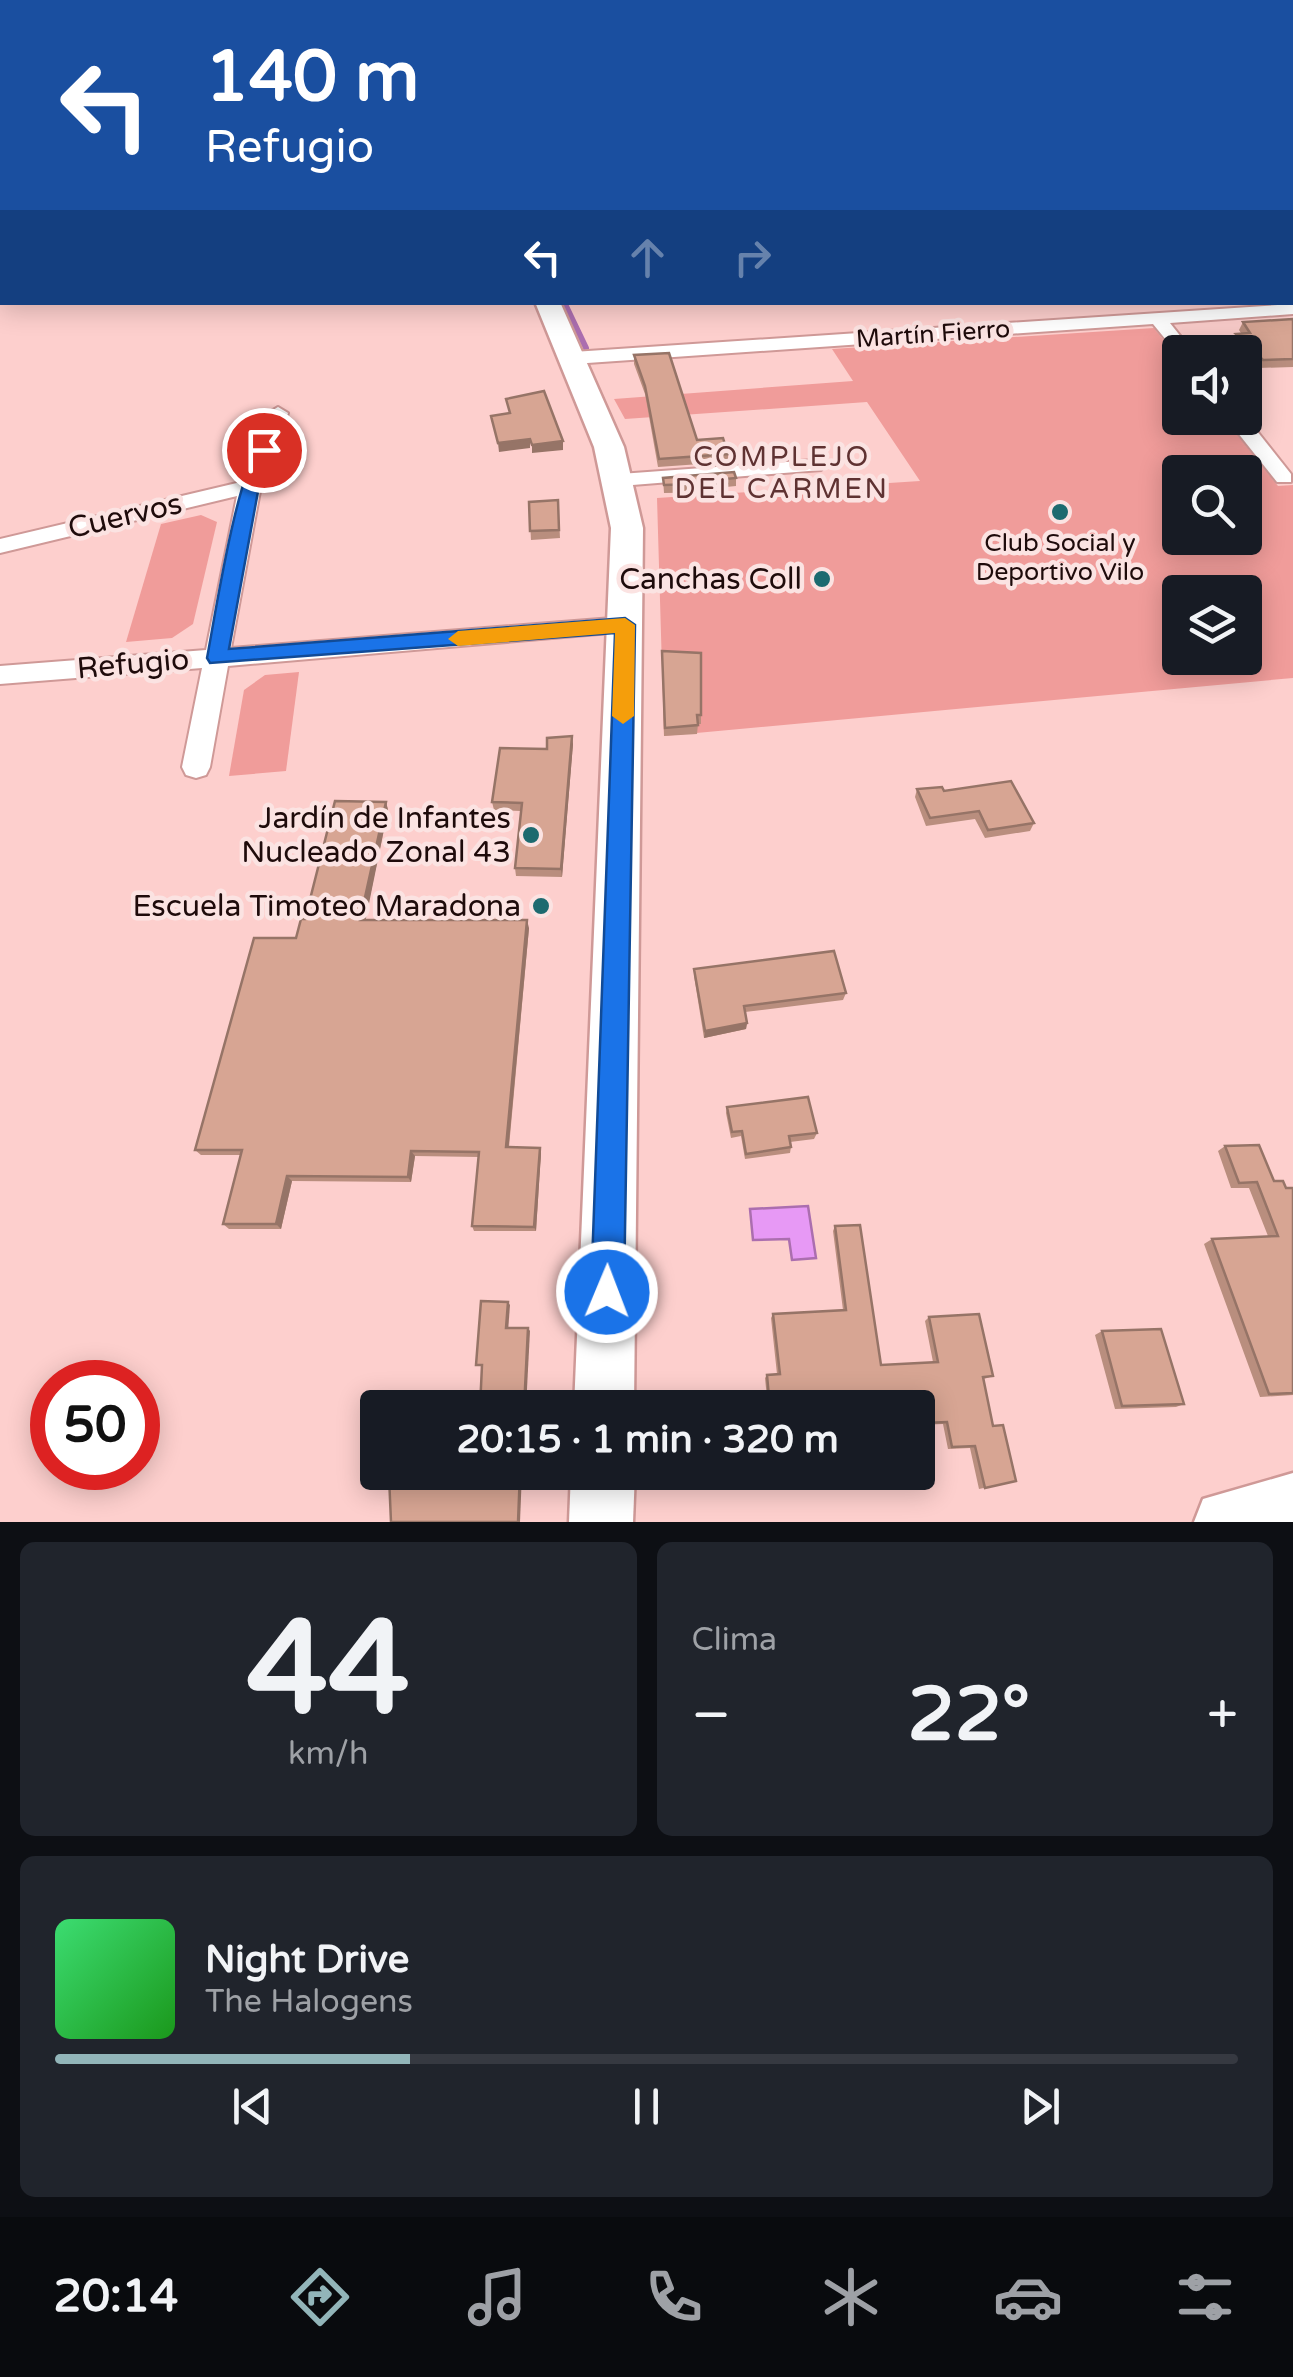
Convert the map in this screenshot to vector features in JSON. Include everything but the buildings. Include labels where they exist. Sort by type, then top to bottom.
[{"type":"main road","points":[[548,305],[574,358],[620,480],[628,528],[604,1390]]},
{"type":"main road","points":[[601,1522],[602,1490]]},
{"type":"main road","points":[[1226,1522],[1293,1505]]},
{"type":"street","name":"Martín Fierro","points":[[574,358],[1293,309]]},
{"type":"street","points":[[1158,318],[1171,335]]},
{"type":"street","points":[[196,768],[250,486],[278,413]]},
{"type":"street","points":[[1250,435],[1284,478]]},
{"type":"street","points":[[620,480],[814,466]]},
{"type":"street","name":"Cuervos","points":[[0,546],[250,486]]},
{"type":"street","name":"Refugio","points":[[0,675],[625,625]]},
{"type":"shaded area","points":[[1154,328],[1162,338],[1162,435],[1238,435],[1253,455],[1162,455],[1162,555],[1262,555],[1262,466],[1278,486],[1293,485],[1293,678],[664,736],[657,498],[920,481],[867,402],[625,419],[614,399],[853,381],[832,349]]},
{"type":"shaded area","points":[[201,515],[217,522],[193,624],[172,638],[126,642],[161,524]]},
{"type":"shaded area","points":[[299,672],[286,771],[229,776],[244,690],[265,675]]},
{"type":"shaded area","points":[[808,1206],[816,1258],[792,1260],[789,1239],[753,1240],[750,1209]]},
{"type":"waterway","points":[[565,305],[586,348]]},
{"type":"slow traffic","points":[[458,639],[625,625],[623,716]]},
{"type":"place","name":"Club Social y Deportivo Vilo","points":[[1060,512]]},
{"type":"place","name":"Canchas Coll","points":[[822,579]]},
{"type":"place","name":"Jardín de Infantes Nucleado Zonal 43","points":[[531,835]]},
{"type":"place","name":"Escuela Timoteo Maradona","points":[[541,906]]},
{"type":"district","name":"COMPLEJO DEL CARMEN","points":[[782,473]]},
{"type":"route","points":[[264,450],[250,486],[217,658],[625,625],[607,1292]]}]
